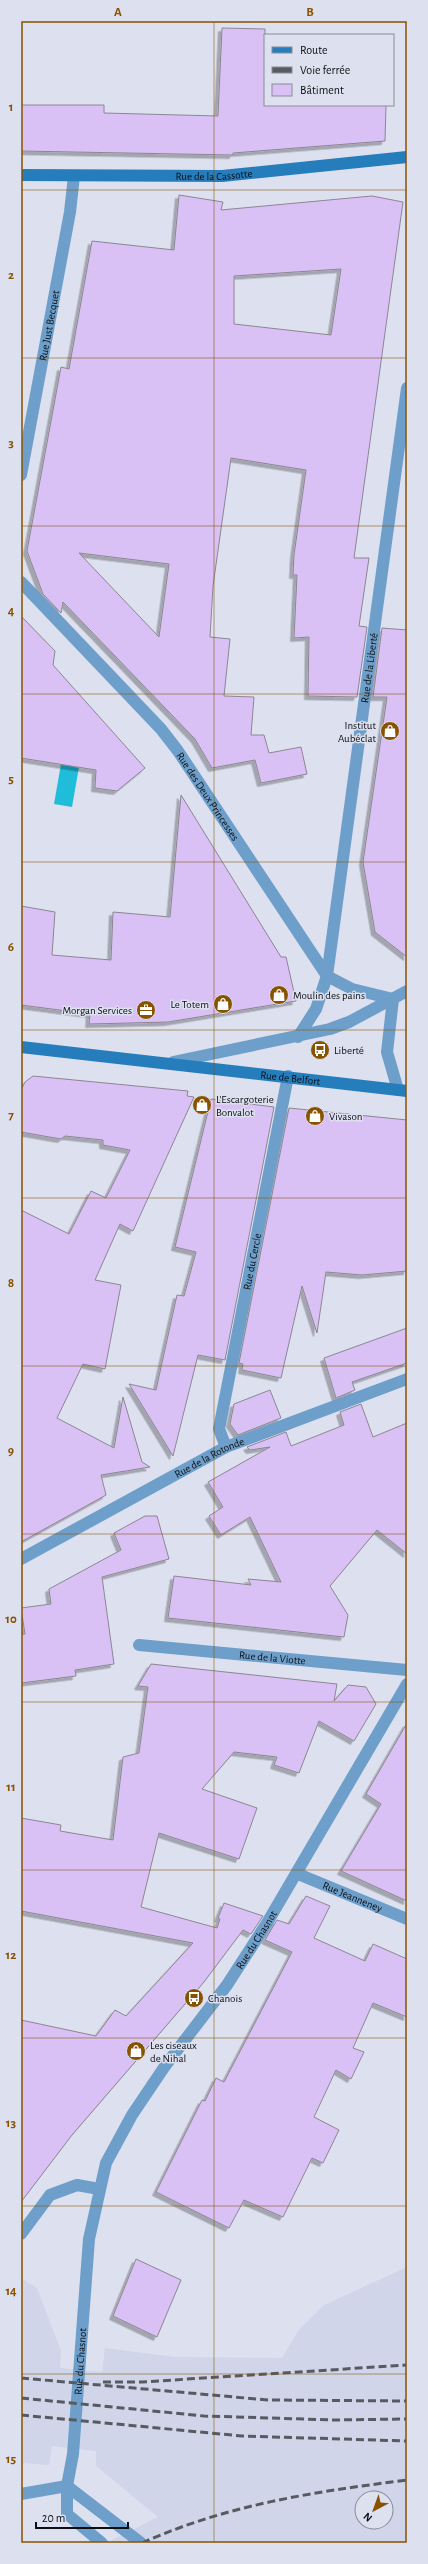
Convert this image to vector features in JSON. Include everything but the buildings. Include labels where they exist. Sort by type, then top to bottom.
[{"type":"main road","name":"Rue de la Cassotte","points":[[21,175],[222,176],[407,157]]},
{"type":"main road","name":"Rue de Belfort","points":[[21,1047],[173,1062],[403,1091]]},
{"type":"street","name":"Rue Just Becquet","points":[[21,475],[70,212],[74,176]]},
{"type":"street","name":"Rue de la Liberté","points":[[298,1037],[313,1015],[327,976],[407,388]]},
{"type":"street","name":"Rue des Deux Princesses","points":[[21,582],[161,729],[178,751],[327,976],[352,989],[393,999]]},
{"type":"street","name":"Rue de Belfort","points":[[173,1062],[298,1037],[349,1022],[407,991]]},
{"type":"street","points":[[393,999],[386,1052],[403,1091]]},
{"type":"street","name":"Rue du Cercle","points":[[226,1447],[219,1429],[288,1076]]},
{"type":"street","name":"Rue de la Rotonde","points":[[21,1559],[226,1447],[407,1379]]},
{"type":"street","name":"Rue de la Viotte","points":[[139,1644],[407,1670]]},
{"type":"street","name":"Rue du Chasnot","points":[[102,2543],[67,2514],[67,2486],[73,2454],[89,2239],[106,2163],[132,2115],[165,2066],[227,1985],[298,1874],[407,1684]]},
{"type":"street","name":"Rue Jeanneney","points":[[298,1874],[407,1919]]},
{"type":"street","points":[[21,2234],[50,2195],[77,2185],[99,2189]]},
{"type":"street","points":[[21,2494],[67,2486],[141,2543]]},
{"type":"shaded area","points":[[407,2267],[407,2543],[106,2543],[158,2517],[96,2466],[96,2451],[52,2446],[49,2465],[21,2463],[21,2283],[23,2279],[37,2288],[61,2351],[60,2368],[102,2372],[105,2348],[175,2357],[282,2358],[298,2331],[324,2305]]},
{"type":"water","points":[[61,764],[79,767],[72,807],[54,804]]},
{"type":"railway","points":[[103,2382],[142,2382],[407,2365]]},
{"type":"railway","points":[[21,2378],[268,2400],[407,2401]]},
{"type":"railway","points":[[21,2398],[204,2416],[335,2420],[407,2419]]},
{"type":"railway","points":[[21,2415],[242,2436],[407,2441]]},
{"type":"railway","points":[[142,2543],[207,2518],[272,2501],[339,2489],[407,2480]]},
{"type":"place","name":"Institut Aubéclat","points":[[390,731]]},
{"type":"place","name":"Moulin des pains","points":[[279,995]]},
{"type":"place","name":"Le Totem","points":[[223,1004]]},
{"type":"place","name":"Morgan Services","points":[[146,1010]]},
{"type":"place","name":"Liberté","points":[[320,1050]]},
{"type":"place","name":"L’Escargoterie Bonvalot","points":[[202,1105]]},
{"type":"place","name":"Vivason","points":[[315,1116]]},
{"type":"place","name":"Chanois","points":[[194,1998]]},
{"type":"place","name":"Les ciseaux de Nihal","points":[[136,2051]]}]
